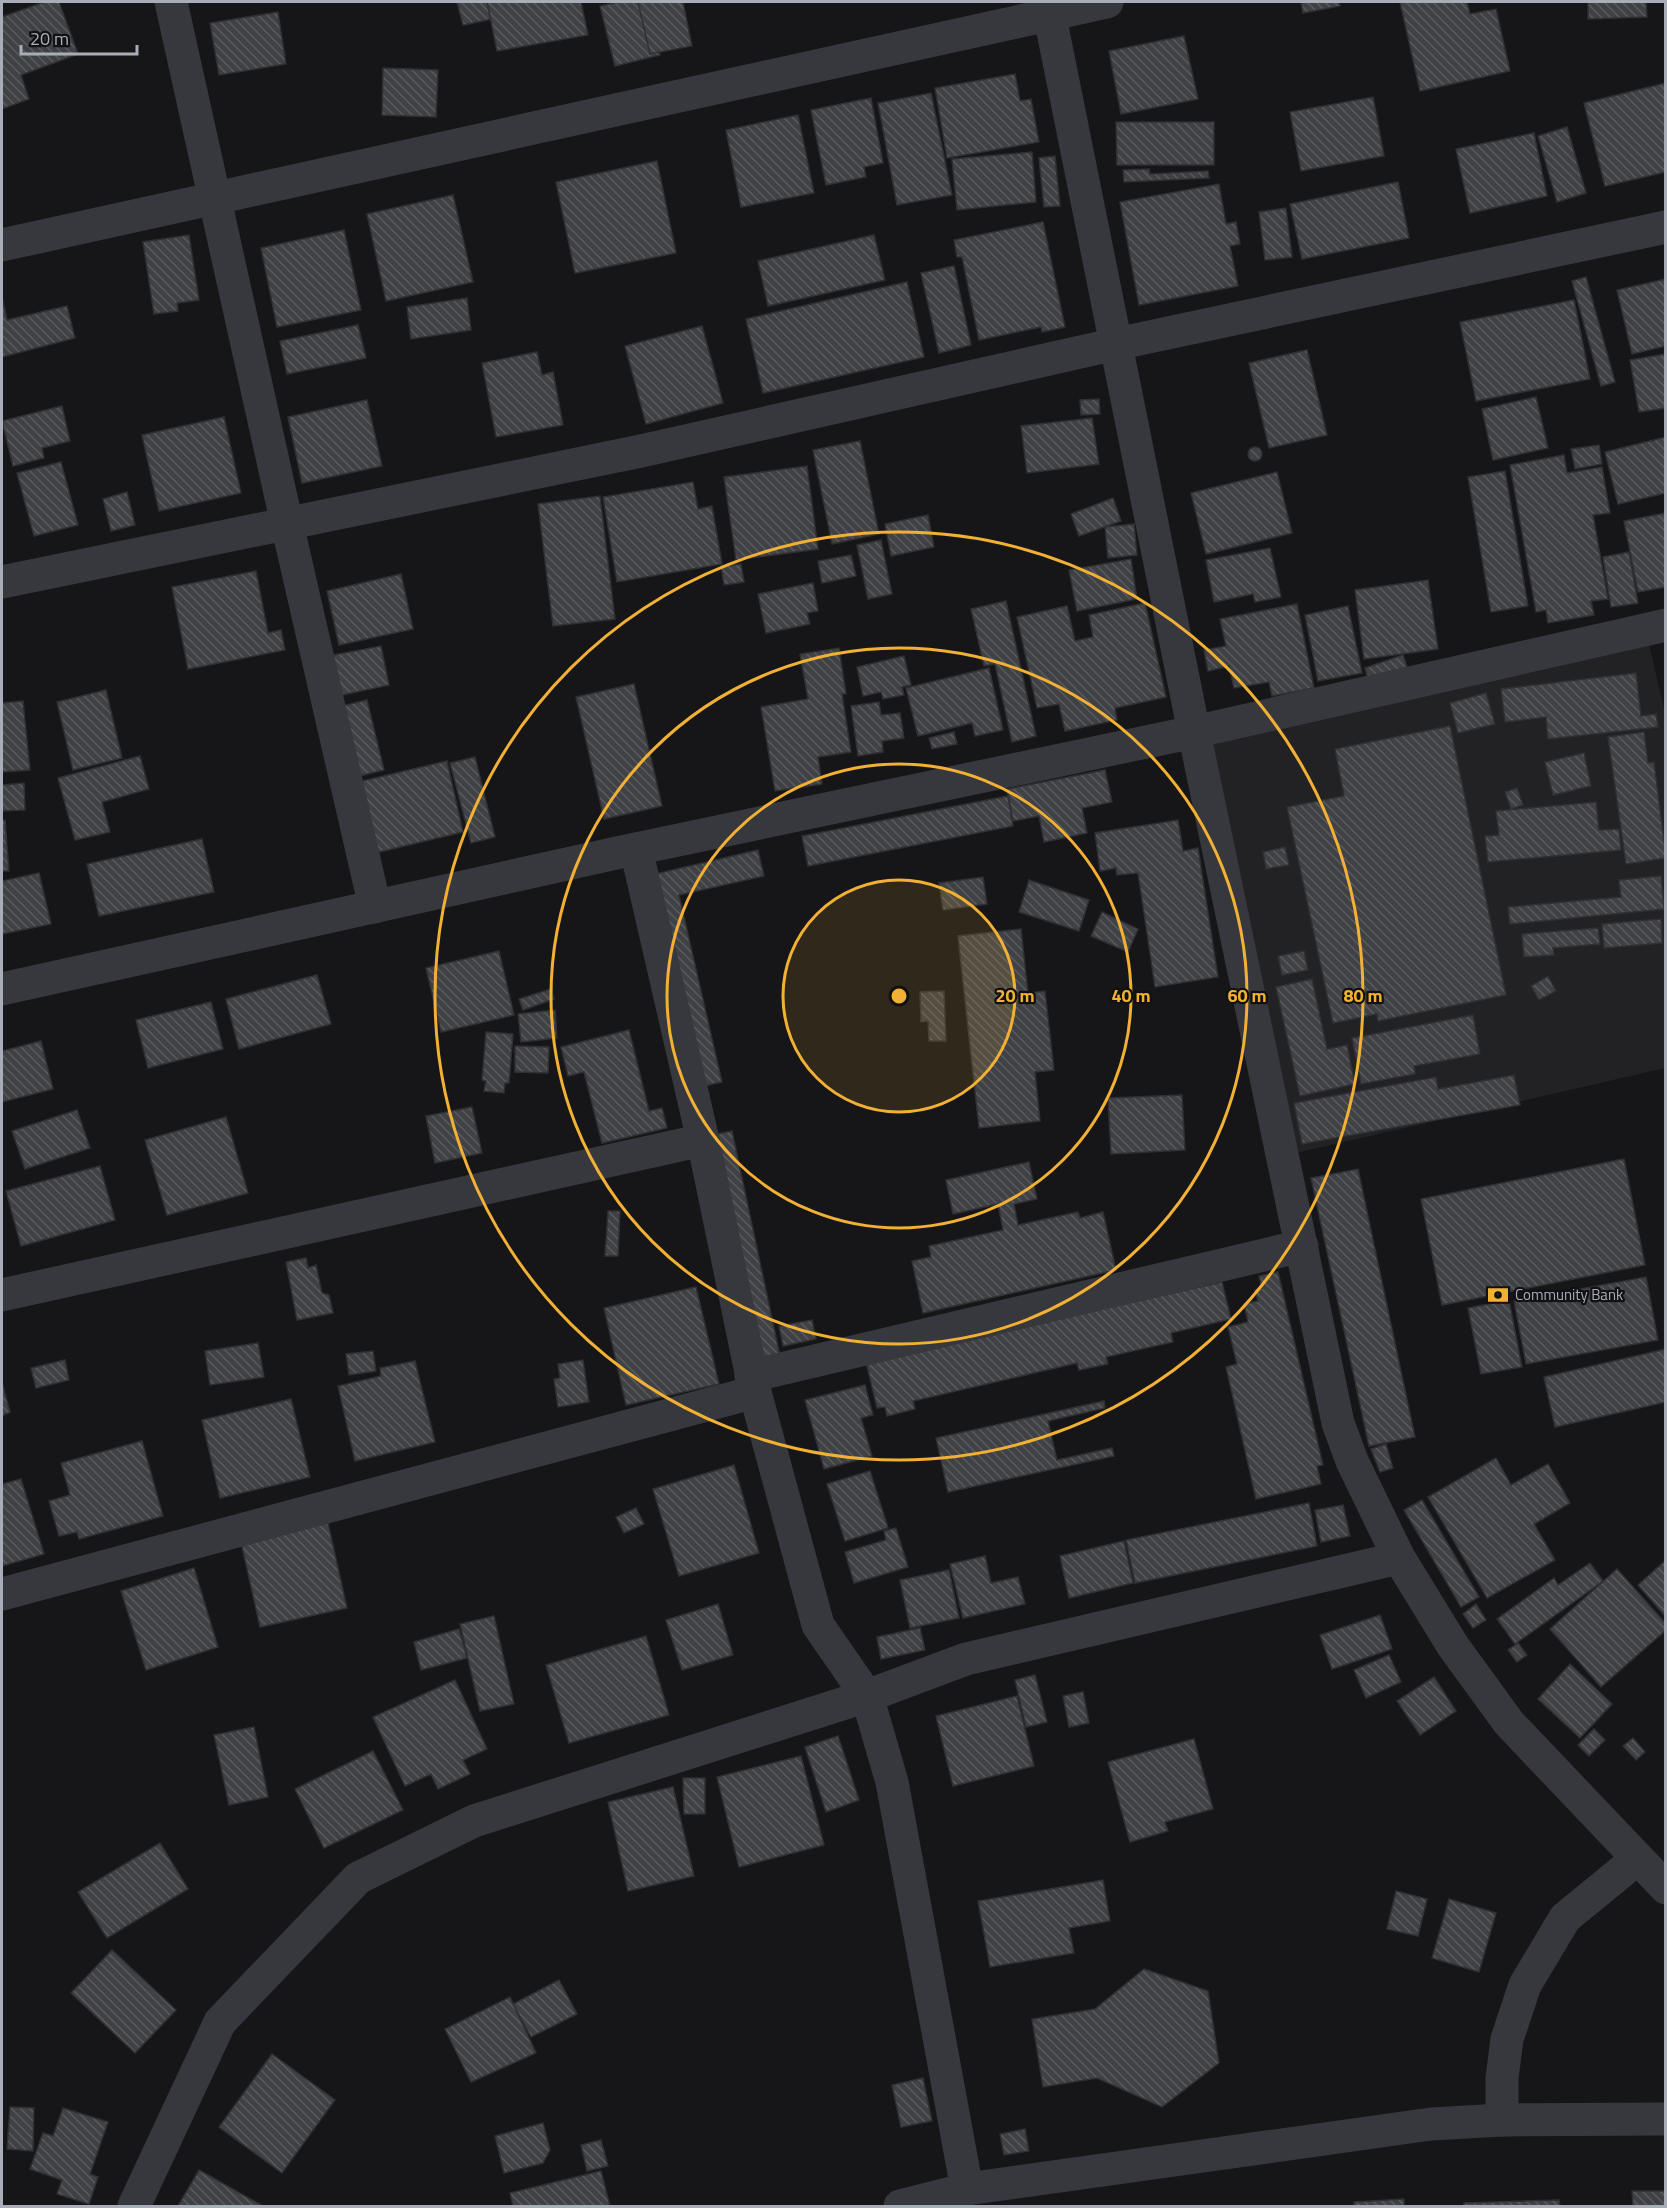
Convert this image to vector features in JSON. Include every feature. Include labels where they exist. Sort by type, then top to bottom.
[{"type":"street","points":[[171,2],[375,907]]},
{"type":"street","points":[[2,245],[215,199],[1049,9],[1107,2]]},
{"type":"street","points":[[1049,9],[1194,732],[1338,1423],[1352,1461],[1399,1558],[1453,1646],[1509,1723],[1665,1888]]},
{"type":"street","points":[[2,582],[641,450],[1116,344],[1665,227]]},
{"type":"street","points":[[2,989],[636,849],[1194,732],[1665,625]]},
{"type":"street","points":[[636,849],[703,1140],[753,1384],[818,1625],[867,1696],[891,1782],[967,2189]]},
{"type":"street","points":[[2,1295],[703,1140]]},
{"type":"street","points":[[2,1594],[753,1384],[1302,1246]]},
{"type":"street","points":[[134,2206],[220,2022],[358,1878],[474,1821],[867,1696],[966,1659],[1399,1558]]},
{"type":"street","points":[[1502,2120],[1502,2078],[1507,2038],[1525,1985],[1565,1918],[1637,1858]]},
{"type":"street","points":[[900,2206],[967,2189],[1431,2124],[1502,2120],[1665,2119]]},
{"type":"shaded area","points":[[1646,630],[1666,718],[1665,1068],[1283,1156],[1194,732]]},
{"type":"building","points":[[44,2],[59,2],[78,54],[21,75],[29,99],[2,109],[2,17]]},
{"type":"building","points":[[457,2],[498,2],[502,17],[463,25]]},
{"type":"building","points":[[487,2],[581,2],[588,35],[497,51]]},
{"type":"building","points":[[618,2],[646,2],[660,55],[615,66],[600,6]]},
{"type":"building","points":[[638,2],[683,2],[692,46],[650,54]]},
{"type":"building","points":[[1301,2],[1339,2],[1340,6],[1303,13]]},
{"type":"building","points":[[1400,2],[1467,2],[1470,14],[1496,9],[1510,71],[1420,91]]},
{"type":"building","points":[[1588,2],[1646,2],[1647,17],[1588,19]]},
{"type":"building","points":[[278,12],[286,64],[219,75],[210,23]]},
{"type":"building","points":[[1184,36],[1198,99],[1121,114],[1109,51]]},
{"type":"building","points":[[383,68],[438,70],[436,117],[382,115]]},
{"type":"building","points":[[1015,74],[1020,101],[1031,99],[1039,142],[947,158],[935,88]]},
{"type":"building","points":[[1666,83],[1666,172],[1605,186],[1584,103]]},
{"type":"building","points":[[931,93],[952,195],[897,205],[878,103]]},
{"type":"building","points":[[1373,97],[1384,156],[1301,171],[1290,112]]},
{"type":"building","points":[[871,98],[883,163],[864,167],[866,177],[826,185],[811,110]]},
{"type":"building","points":[[798,115],[814,193],[741,207],[726,130]]},
{"type":"building","points":[[1116,122],[1214,122],[1214,165],[1117,165]]},
{"type":"building","points":[[1567,127],[1586,193],[1557,202],[1538,136]]},
{"type":"building","points":[[1534,133],[1547,196],[1470,213],[1456,149]]},
{"type":"building","points":[[1032,152],[1036,202],[957,210],[952,159]]},
{"type":"building","points":[[1055,156],[1060,206],[1044,207],[1039,158]]},
{"type":"building","points":[[657,161],[676,253],[575,273],[556,182]]},
{"type":"building","points":[[1149,169],[1150,174],[1208,171],[1209,178],[1124,182],[1123,170]]},
{"type":"building","points":[[1398,182],[1409,238],[1302,259],[1290,204]]},
{"type":"building","points":[[1219,184],[1226,224],[1236,222],[1240,244],[1230,246],[1238,286],[1139,305],[1120,202]]},
{"type":"building","points":[[453,195],[473,282],[386,301],[367,214]]},
{"type":"building","points":[[1286,208],[1292,257],[1265,260],[1259,212]]},
{"type":"building","points":[[1043,222],[1065,327],[1042,332],[1041,327],[979,340],[962,257],[957,257],[954,240]]},
{"type":"building","points":[[344,230],[361,310],[277,327],[261,248]]},
{"type":"building","points":[[189,235],[199,300],[177,303],[178,311],[154,314],[143,242]]},
{"type":"building","points":[[874,235],[885,280],[768,306],[758,261]]},
{"type":"building","points":[[954,266],[971,345],[939,353],[921,273]]},
{"type":"building","points":[[1586,277],[1615,382],[1601,386],[1572,281]]},
{"type":"building","points":[[1666,279],[1666,346],[1632,354],[1617,290]]},
{"type":"building","points":[[907,282],[924,357],[763,393],[746,319]]},
{"type":"building","points":[[2,297],[7,320],[67,306],[75,338],[2,357]]},
{"type":"building","points":[[467,298],[471,330],[411,339],[407,307]]},
{"type":"building","points":[[1574,300],[1590,379],[1476,401],[1460,322]]},
{"type":"building","points":[[358,325],[366,358],[287,374],[280,341]]},
{"type":"building","points":[[702,326],[723,403],[646,424],[625,346]]},
{"type":"building","points":[[1307,350],[1327,435],[1269,448],[1249,363]]},
{"type":"building","points":[[537,352],[542,375],[553,372],[563,425],[496,437],[482,363]]},
{"type":"building","points":[[1666,354],[1666,408],[1639,412],[1630,360]]},
{"type":"building","points":[[1536,397],[1548,448],[1493,460],[1482,409]]},
{"type":"building","points":[[1099,399],[1100,414],[1081,415],[1080,400]]},
{"type":"building","points":[[367,400],[382,466],[302,483],[288,417]]},
{"type":"building","points":[[62,406],[70,441],[42,448],[44,458],[13,466],[2,421]]},
{"type":"building","points":[[224,417],[241,493],[159,511],[142,435]]},
{"type":"building","points":[[1092,418],[1099,464],[1027,473],[1021,426]]},
{"type":"building","points":[[1666,437],[1666,493],[1618,504],[1605,452]]},
{"type":"building","points":[[860,441],[879,534],[832,544],[813,450]]},
{"type":"building","points":[[1599,445],[1602,464],[1575,469],[1571,449]]},
{"type":"building","points":[[1252,447],[1258,447],[1262,454],[1258,461],[1252,461],[1248,457],[1248,451]]},
{"type":"building","points":[[1564,455],[1567,473],[1602,467],[1610,513],[1593,515],[1608,599],[1591,601],[1594,615],[1548,623],[1546,610],[1536,612],[1510,465]]},
{"type":"building","points":[[61,462],[78,525],[34,536],[17,473]]},
{"type":"building","points":[[807,466],[818,549],[736,560],[724,477]]},
{"type":"building","points":[[1505,471],[1528,606],[1491,612],[1468,477]]},
{"type":"building","points":[[1277,472],[1292,533],[1206,554],[1191,493]]},
{"type":"building","points":[[693,482],[698,509],[712,506],[722,564],[617,582],[603,497]]},
{"type":"building","points":[[127,492],[135,525],[111,531],[103,499]]},
{"type":"building","points":[[600,496],[615,619],[553,626],[538,504]]},
{"type":"building","points":[[1113,498],[1121,521],[1079,536],[1071,514]]},
{"type":"building","points":[[1666,513],[1666,587],[1638,592],[1624,521]]},
{"type":"building","points":[[928,515],[934,547],[891,556],[885,524]]},
{"type":"building","points":[[1134,524],[1137,555],[1108,558],[1105,527]]},
{"type":"building","points":[[881,540],[892,594],[868,599],[857,545]]},
{"type":"building","points":[[1270,548],[1281,597],[1255,602],[1253,594],[1214,602],[1206,560]]},
{"type":"building","points":[[1629,552],[1638,603],[1611,607],[1603,557]]},
{"type":"building","points":[[851,555],[856,576],[822,583],[818,561]]},
{"type":"building","points":[[1131,559],[1137,599],[1077,611],[1069,570]]},
{"type":"building","points":[[741,564],[744,582],[724,585],[721,566]]},
{"type":"building","points":[[256,571],[268,633],[281,630],[285,650],[188,669],[172,587]]},
{"type":"building","points":[[401,574],[413,629],[339,645],[327,591]]},
{"type":"building","points":[[1428,580],[1438,649],[1364,659],[1355,590]]},
{"type":"building","points":[[813,583],[818,611],[807,613],[810,624],[766,633],[758,594]]},
{"type":"building","points":[[1006,601],[1036,736],[1012,742],[995,664],[984,666],[971,609]]},
{"type":"building","points":[[1145,603],[1166,697],[1115,708],[1117,720],[1065,731],[1059,704],[1037,708],[1017,617],[1067,606],[1075,641],[1093,637],[1089,615]]},
{"type":"building","points":[[1297,604],[1314,688],[1272,696],[1269,682],[1234,688],[1229,666],[1208,671],[1204,650],[1226,646],[1220,619]]},
{"type":"building","points":[[1348,606],[1362,673],[1318,681],[1305,615]]},
{"type":"building","points":[[381,646],[389,685],[342,695],[333,655]]},
{"type":"building","points":[[839,648],[846,694],[842,694],[851,752],[818,757],[822,784],[775,791],[761,707],[808,699],[800,654]]},
{"type":"building","points":[[1403,655],[1407,667],[1368,679],[1365,668]]},
{"type":"building","points":[[904,656],[911,685],[902,687],[904,695],[883,699],[881,692],[863,696],[857,667]]},
{"type":"building","points":[[989,668],[1003,730],[975,736],[972,723],[918,736],[906,688]]},
{"type":"building","points":[[1636,673],[1641,716],[1656,714],[1658,727],[1548,739],[1546,717],[1505,722],[1501,689]]},
{"type":"building","points":[[634,684],[662,806],[604,819],[576,697]]},
{"type":"building","points":[[106,690],[122,758],[73,770],[57,702]]},
{"type":"building","points":[[1486,693],[1495,724],[1458,733],[1450,703]]},
{"type":"building","points":[[367,700],[384,770],[355,777],[338,707]]},
{"type":"building","points":[[23,701],[30,770],[2,772],[2,703]]},
{"type":"building","points":[[879,702],[881,715],[900,713],[904,738],[882,741],[883,752],[858,756],[851,706]]},
{"type":"building","points":[[1450,726],[1506,995],[1378,1021],[1377,1014],[1333,1023],[1287,807],[1344,796],[1335,749]]},
{"type":"building","points":[[954,732],[957,744],[932,749],[929,738]]},
{"type":"building","points":[[1644,732],[1648,763],[1654,762],[1666,858],[1626,864],[1608,737]]},
{"type":"building","points":[[1584,753],[1591,786],[1553,795],[1545,762]]},
{"type":"building","points":[[140,756],[149,789],[102,802],[110,832],[75,840],[58,778]]},
{"type":"building","points":[[475,757],[495,837],[471,843],[450,763]]},
{"type":"building","points":[[447,761],[463,832],[375,853],[358,782]]},
{"type":"building","points":[[1105,770],[1112,802],[1082,808],[1087,833],[1044,842],[1039,816],[1013,821],[1007,789]]},
{"type":"building","points":[[24,783],[25,810],[2,811],[2,785]]},
{"type":"building","points":[[1517,788],[1523,805],[1511,809],[1505,792]]},
{"type":"building","points":[[1008,796],[1013,826],[808,866],[802,836]]},
{"type":"building","points":[[1596,802],[1599,830],[1619,829],[1621,850],[1488,862],[1485,836],[1499,835],[1496,811]]},
{"type":"building","points":[[5,820],[9,871],[2,871],[2,821]]},
{"type":"building","points":[[1178,820],[1183,851],[1198,848],[1218,977],[1155,987],[1138,873],[1117,875],[1116,868],[1100,871],[1095,833]]},
{"type":"building","points":[[202,839],[214,892],[99,916],[87,864]]},
{"type":"building","points":[[1285,847],[1289,865],[1266,869],[1263,852]]},
{"type":"building","points":[[758,850],[764,876],[679,895],[722,1082],[700,1087],[651,875]]},
{"type":"building","points":[[39,873],[51,924],[2,934],[2,881]]},
{"type":"building","points":[[1661,876],[1664,909],[1510,924],[1508,907],[1621,897],[1619,880]]},
{"type":"building","points":[[983,877],[987,904],[943,910],[939,883]]},
{"type":"building","points":[[1029,880],[1089,900],[1079,931],[1019,912]]},
{"type":"building","points":[[1102,912],[1138,929],[1128,952],[1091,936]]},
{"type":"building","points":[[1661,919],[1662,943],[1604,948],[1602,924]]},
{"type":"building","points":[[1598,928],[1600,944],[1553,948],[1554,955],[1524,957],[1522,934]]},
{"type":"building","points":[[1021,929],[1028,993],[1045,991],[1054,1070],[1035,1072],[1040,1121],[979,1128],[958,936]]},
{"type":"building","points":[[499,951],[514,1015],[441,1032],[426,968]]},
{"type":"building","points":[[1304,951],[1308,970],[1282,975],[1278,956]]},
{"type":"building","points":[[317,975],[331,1024],[239,1049],[226,999]]},
{"type":"building","points":[[1548,976],[1556,991],[1539,1000],[1531,986]]},
{"type":"building","points":[[1312,979],[1327,1049],[1347,1045],[1355,1084],[1300,1096],[1276,987]]},
{"type":"building","points":[[551,989],[554,999],[523,1010],[519,999]]},
{"type":"building","points":[[944,991],[946,1041],[929,1041],[928,1021],[921,1022],[920,992]]},
{"type":"building","points":[[211,1002],[223,1049],[148,1068],[136,1020]]},
{"type":"building","points":[[555,1010],[557,1038],[521,1042],[518,1014]]},
{"type":"building","points":[[1473,1015],[1480,1054],[1414,1066],[1415,1074],[1361,1084],[1352,1038]]},
{"type":"building","points":[[629,1030],[649,1111],[662,1108],[667,1128],[602,1143],[584,1072],[568,1076],[561,1047]]},
{"type":"building","points":[[486,1032],[513,1034],[509,1083],[505,1083],[504,1093],[484,1091],[486,1081],[482,1080]]},
{"type":"building","points":[[41,1041],[53,1089],[2,1102],[2,1051]]},
{"type":"building","points":[[515,1046],[549,1047],[548,1073],[515,1072]]},
{"type":"building","points":[[1514,1075],[1520,1105],[1302,1144],[1294,1103],[1436,1077],[1438,1089]]},
{"type":"building","points":[[1182,1095],[1185,1150],[1111,1154],[1108,1098]]},
{"type":"building","points":[[472,1107],[482,1153],[435,1163],[426,1116]]},
{"type":"building","points":[[77,1110],[90,1148],[25,1169],[12,1131]]},
{"type":"building","points":[[226,1117],[248,1193],[167,1215],[145,1140]]},
{"type":"building","points":[[732,1131],[780,1356],[760,1360],[712,1135]]},
{"type":"building","points":[[1624,1159],[1645,1265],[1442,1305],[1421,1199]]},
{"type":"building","points":[[1029,1162],[1037,1199],[1014,1204],[1018,1225],[1078,1212],[1080,1218],[1103,1212],[1116,1270],[923,1313],[912,1261],[931,1257],[929,1246],[1003,1230],[998,1204],[953,1214],[946,1180]]},
{"type":"building","points":[[100,1166],[115,1220],[21,1246],[6,1191]]},
{"type":"building","points":[[1358,1169],[1415,1437],[1369,1446],[1311,1178]]},
{"type":"building","points":[[608,1211],[620,1211],[618,1256],[605,1256]]},
{"type":"building","points":[[306,1258],[308,1268],[316,1265],[322,1293],[329,1295],[333,1313],[297,1320],[286,1262]]},
{"type":"building","points":[[1278,1272],[1323,1465],[1317,1466],[1321,1484],[1256,1499],[1226,1367],[1237,1364],[1228,1327],[1248,1322],[1244,1304],[1258,1301],[1255,1290],[1262,1288],[1259,1276]]},
{"type":"building","points":[[1646,1277],[1658,1340],[1526,1364],[1514,1301]]},
{"type":"building","points":[[1222,1282],[1231,1319],[1171,1333],[1173,1342],[1106,1357],[1108,1364],[1079,1370],[1077,1363],[913,1401],[915,1409],[887,1416],[885,1407],[877,1408],[866,1362]]},
{"type":"building","points":[[696,1287],[719,1384],[626,1405],[604,1308]]},
{"type":"building","points":[[1509,1300],[1522,1367],[1481,1374],[1468,1308]]},
{"type":"building","points":[[812,1320],[816,1339],[783,1346],[779,1326]]},
{"type":"building","points":[[258,1343],[264,1377],[210,1385],[205,1351]]},
{"type":"building","points":[[1666,1349],[1666,1402],[1555,1427],[1544,1377]]},
{"type":"building","points":[[373,1351],[376,1371],[349,1375],[346,1354]]},
{"type":"building","points":[[65,1360],[69,1380],[36,1388],[31,1368]]},
{"type":"building","points":[[583,1360],[589,1402],[558,1407],[554,1379],[560,1378],[558,1364]]},
{"type":"building","points":[[415,1361],[435,1442],[355,1461],[338,1386],[381,1376],[380,1368]]},
{"type":"building","points":[[2,1382],[10,1412],[2,1416]]},
{"type":"building","points":[[865,1385],[873,1415],[861,1418],[872,1456],[824,1469],[805,1400]]},
{"type":"building","points":[[291,1399],[310,1477],[220,1498],[202,1420]]},
{"type":"building","points":[[1104,1401],[1105,1408],[1048,1421],[1057,1460],[1112,1448],[1114,1456],[948,1492],[936,1438]]},
{"type":"building","points":[[142,1441],[163,1516],[79,1539],[77,1532],[59,1536],[49,1501],[70,1495],[61,1463]]},
{"type":"building","points":[[1386,1444],[1393,1468],[1380,1472],[1371,1449]]},
{"type":"building","points":[[1496,1458],[1511,1485],[1548,1464],[1570,1503],[1534,1524],[1555,1560],[1487,1598],[1428,1497]]},
{"type":"building","points":[[734,1465],[759,1553],[679,1576],[653,1489]]},
{"type":"building","points":[[870,1471],[888,1528],[845,1541],[827,1484]]},
{"type":"building","points":[[21,1479],[44,1554],[2,1566],[2,1484]]},
{"type":"building","points":[[1422,1500],[1479,1597],[1461,1607],[1404,1510]]},
{"type":"building","points":[[1309,1503],[1317,1546],[1135,1583],[1126,1540]]},
{"type":"building","points":[[1343,1505],[1350,1536],[1321,1542],[1315,1510]]},
{"type":"building","points":[[636,1508],[644,1524],[624,1533],[616,1517]]},
{"type":"building","points":[[328,1523],[347,1608],[260,1627],[241,1542]]},
{"type":"building","points":[[896,1528],[908,1567],[854,1583],[845,1552],[886,1540],[884,1531]]},
{"type":"building","points":[[1124,1541],[1133,1583],[1069,1598],[1060,1556]]},
{"type":"building","points":[[985,1556],[991,1583],[1018,1577],[1025,1604],[963,1618],[950,1564]]},
{"type":"building","points":[[1666,1560],[1666,1617],[1638,1585]]},
{"type":"building","points":[[1590,1563],[1603,1581],[1515,1644],[1497,1619],[1554,1578],[1558,1585]]},
{"type":"building","points":[[194,1568],[218,1647],[146,1670],[121,1591]]},
{"type":"building","points":[[1617,1569],[1666,1624],[1666,1630],[1601,1687],[1550,1629]]},
{"type":"building","points":[[949,1570],[959,1618],[910,1628],[900,1580]]},
{"type":"building","points":[[718,1604],[733,1655],[682,1670],[666,1620]]},
{"type":"building","points":[[1476,1604],[1486,1620],[1473,1628],[1463,1614]]},
{"type":"building","points":[[1380,1615],[1392,1649],[1332,1669],[1320,1635]]},
{"type":"building","points":[[494,1616],[514,1704],[480,1711],[460,1624]]},
{"type":"building","points":[[920,1628],[925,1650],[881,1659],[877,1637]]},
{"type":"building","points":[[459,1629],[467,1658],[421,1670],[414,1642]]},
{"type":"building","points":[[646,1636],[669,1715],[569,1743],[546,1665]]},
{"type":"building","points":[[1518,1643],[1527,1655],[1517,1662],[1508,1650]]},
{"type":"building","points":[[1389,1655],[1401,1682],[1366,1698],[1354,1670]]},
{"type":"building","points":[[1570,1664],[1612,1704],[1580,1738],[1538,1699]]},
{"type":"building","points":[[1035,1675],[1047,1722],[1026,1727],[1015,1680]]},
{"type":"building","points":[[1434,1677],[1456,1711],[1420,1735],[1397,1701]]},
{"type":"building","points":[[455,1680],[487,1749],[463,1760],[470,1774],[438,1789],[431,1774],[405,1786],[373,1717]]},
{"type":"building","points":[[1083,1692],[1089,1723],[1069,1727],[1063,1696]]},
{"type":"building","points":[[1017,1696],[1034,1766],[953,1786],[936,1716]]},
{"type":"building","points":[[254,1727],[268,1797],[229,1805],[214,1735]]},
{"type":"building","points":[[1594,1729],[1605,1740],[1589,1756],[1578,1745]]},
{"type":"building","points":[[838,1736],[859,1800],[826,1812],[805,1747]]},
{"type":"building","points":[[1633,1738],[1645,1752],[1636,1760],[1623,1746]]},
{"type":"building","points":[[1194,1739],[1213,1809],[1165,1822],[1168,1831],[1130,1842],[1108,1762]]},
{"type":"building","points":[[373,1751],[403,1810],[324,1848],[295,1789]]},
{"type":"building","points":[[801,1756],[824,1845],[739,1867],[717,1777]]},
{"type":"building","points":[[683,1778],[705,1778],[705,1814],[684,1814]]},
{"type":"building","points":[[673,1787],[694,1876],[628,1891],[608,1802]]},
{"type":"building","points":[[160,1843],[188,1889],[107,1938],[78,1892]]},
{"type":"building","points":[[1103,1880],[1110,1921],[1069,1928],[1074,1953],[990,1967],[978,1901]]},
{"type":"building","points":[[1396,1891],[1427,1899],[1418,1936],[1387,1929]]},
{"type":"building","points":[[1449,1899],[1496,1913],[1479,1972],[1432,1958]]},
{"type":"building","points":[[112,1950],[176,2010],[135,2053],[71,1993]]},
{"type":"building","points":[[1144,1969],[1208,1991],[1219,2063],[1162,2107],[1097,2078],[1043,2087],[1032,2019],[1095,2009]]},
{"type":"building","points":[[559,1980],[577,2014],[531,2037],[513,2004]]},
{"type":"building","points":[[510,1997],[536,2053],[471,2082],[445,2029]]},
{"type":"building","points":[[272,2054],[335,2100],[282,2173],[219,2127]]},
{"type":"building","points":[[923,2078],[932,2121],[901,2127],[892,2085]]},
{"type":"building","points":[[10,2107],[34,2108],[33,2151],[7,2149]]},
{"type":"building","points":[[63,2108],[108,2122],[90,2174],[98,2177],[89,2204],[57,2194],[62,2180],[30,2169],[43,2133],[53,2136]]},
{"type":"building","points":[[543,2123],[550,2150],[543,2163],[504,2173],[495,2136]]},
{"type":"building","points":[[1025,2129],[1029,2151],[1004,2155],[1000,2134]]},
{"type":"building","points":[[601,2140],[608,2166],[587,2171],[581,2145]]},
{"type":"building","points":[[199,2170],[263,2206],[178,2206]]},
{"type":"building","points":[[601,2171],[610,2206],[513,2206],[510,2193]]},
{"type":"building","points":[[1632,2191],[1666,2191],[1666,2206],[1633,2206]]},
{"type":"building","points":[[1404,2199],[1404,2206],[1354,2206],[1354,2202]]},
{"type":"building","points":[[1559,2200],[1560,2206],[1464,2206],[1464,2203]]},
{"type":"place","name":"Community Bank","points":[[1498,1295]]}]
